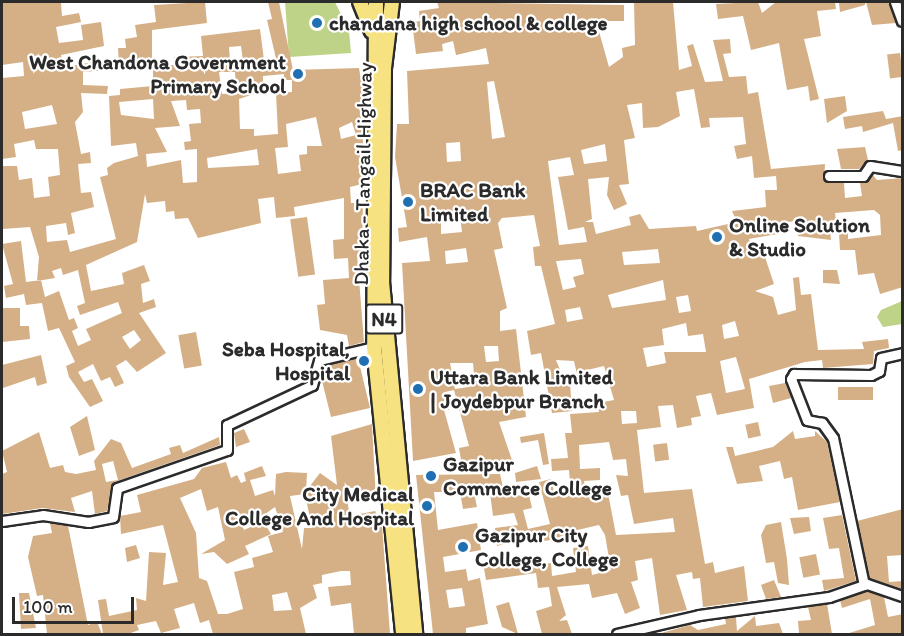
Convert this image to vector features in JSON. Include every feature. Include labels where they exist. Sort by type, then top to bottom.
[{"type":"highway","points":[[360,2],[375,39]]},
{"type":"highway","name":"Dhaka - Tangail Highway","points":[[376,2],[374,347],[403,634]]},
{"type":"highway","name":"Dhaka - Tangail Highway","points":[[392,2],[384,68],[382,282],[415,634]]},
{"type":"street","points":[[895,2],[903,21]]},
{"type":"street","points":[[829,176],[863,176],[870,166],[903,171]]},
{"type":"street","points":[[2,521],[43,515],[88,522],[113,517],[117,488],[227,450],[226,425],[312,385],[319,360],[374,347]]},
{"type":"street","points":[[864,585],[833,438],[822,423],[807,420],[791,379],[794,374],[871,375],[879,371],[881,358],[903,353]]},
{"type":"street","points":[[617,634],[699,615],[829,597],[864,585],[903,596]]},
{"type":"green space","points":[[285,2],[335,2],[349,31],[351,53],[289,57]]},
{"type":"green space","points":[[902,301],[902,324],[883,327],[877,317],[881,310]]},
{"type":"building","points":[[2,2],[61,2],[62,16],[79,13],[81,22],[56,27],[59,43],[83,40],[81,25],[101,22],[104,46],[61,55],[64,67],[106,60],[107,70],[83,72],[83,85],[108,86],[107,94],[81,93],[83,112],[75,122],[81,154],[90,152],[91,163],[78,164],[81,193],[91,192],[94,207],[71,213],[75,233],[68,235],[66,223],[46,226],[47,242],[67,240],[70,252],[116,239],[100,177],[108,175],[107,168],[114,163],[138,156],[136,143],[111,146],[109,96],[120,95],[120,89],[153,86],[153,66],[174,65],[174,57],[203,56],[201,36],[260,29],[265,68],[278,67],[267,20],[272,19],[268,2],[279,2],[293,70],[359,68],[366,122],[361,122],[364,152],[359,152],[366,183],[350,187],[351,203],[363,203],[362,254],[357,254],[364,342],[349,346],[347,335],[320,330],[317,305],[325,304],[323,280],[349,278],[348,258],[334,259],[333,240],[344,239],[344,198],[294,207],[295,216],[276,218],[274,197],[258,199],[261,223],[198,238],[188,218],[175,219],[174,211],[166,212],[165,201],[147,203],[145,194],[137,242],[86,265],[91,291],[124,284],[122,273],[144,265],[150,281],[141,284],[143,303],[154,299],[156,307],[139,313],[166,353],[137,372],[126,360],[116,366],[124,383],[115,387],[110,377],[101,381],[93,364],[78,372],[84,382],[92,379],[103,401],[90,407],[69,377],[66,366],[75,362],[59,328],[48,331],[42,303],[26,305],[24,294],[6,298],[4,286],[13,284],[2,244],[21,241],[26,282],[37,281],[39,257],[30,227],[3,229],[2,166],[17,166],[19,180],[32,178],[34,198],[50,196],[48,177],[60,175],[58,149],[36,149],[34,140],[14,144],[16,157],[2,159],[2,78],[24,76],[23,62],[2,65]],"holes":[[[241,46],[243,61],[230,62],[229,47]],[[219,72],[235,72],[236,93],[222,94]],[[284,74],[284,80],[292,80],[292,92],[276,93],[278,134],[254,136],[254,129],[240,129],[239,99],[263,91],[263,76]],[[153,99],[154,119],[121,115],[119,102]],[[186,100],[187,110],[200,109],[201,123],[189,124],[191,141],[184,142],[185,150],[197,149],[197,182],[183,183],[181,160],[147,167],[146,154],[167,152],[155,128],[180,126],[171,101]],[[52,105],[57,124],[25,129],[22,112]],[[316,117],[322,146],[307,146],[307,154],[299,155],[301,171],[278,174],[275,148],[288,147],[286,124]],[[352,122],[356,135],[341,139],[339,128]],[[257,149],[259,165],[208,168],[207,158]],[[61,268],[63,275],[78,270],[85,303],[77,306],[80,315],[118,302],[122,313],[86,329],[91,340],[78,346],[72,331],[78,328],[74,318],[69,320],[59,291],[45,297],[41,280],[55,278],[52,271]],[[134,330],[141,340],[130,349],[122,337]]]},
{"type":"building","points":[[205,2],[207,23],[152,30],[152,58],[119,65],[118,48],[126,48],[125,39],[137,37],[135,25],[156,22],[154,5]]},
{"type":"building","points":[[437,2],[624,5],[624,21],[596,21],[609,67],[623,57],[622,48],[635,45],[634,2],[673,2],[679,70],[692,66],[687,46],[693,44],[705,82],[723,81],[713,40],[730,39],[731,53],[723,54],[729,77],[746,76],[748,94],[758,92],[771,169],[825,164],[824,180],[844,183],[845,198],[862,196],[860,183],[872,174],[877,180],[903,178],[903,287],[880,294],[874,273],[858,275],[855,250],[840,250],[839,233],[848,233],[848,239],[881,235],[880,215],[874,210],[835,213],[836,220],[829,221],[831,240],[798,236],[795,221],[782,223],[783,233],[749,239],[754,254],[764,254],[774,284],[755,291],[773,297],[778,315],[796,310],[793,278],[799,277],[801,295],[811,294],[818,350],[864,349],[862,342],[888,339],[889,348],[874,351],[873,364],[823,368],[822,360],[805,362],[749,379],[754,408],[717,415],[711,393],[696,396],[701,416],[691,418],[692,425],[677,428],[673,405],[658,406],[661,427],[637,430],[644,493],[692,489],[705,564],[713,562],[715,573],[744,566],[748,601],[703,607],[700,578],[693,579],[692,572],[676,575],[687,610],[660,615],[652,558],[635,561],[638,580],[631,582],[640,608],[625,614],[617,593],[592,598],[589,584],[557,587],[566,615],[559,621],[567,620],[572,634],[542,634],[536,611],[552,606],[549,587],[538,588],[536,573],[486,580],[483,563],[526,557],[527,566],[551,563],[552,576],[576,572],[573,548],[588,546],[592,575],[611,570],[605,535],[599,525],[573,531],[575,537],[535,542],[534,536],[497,546],[495,528],[518,525],[514,513],[493,516],[489,485],[473,487],[477,507],[463,509],[460,492],[434,492],[438,530],[477,523],[481,550],[443,557],[445,572],[466,569],[468,581],[480,578],[488,624],[466,628],[466,634],[433,634],[416,475],[500,474],[505,496],[529,495],[532,508],[523,510],[528,529],[550,524],[539,482],[551,479],[555,496],[571,495],[569,470],[552,471],[551,459],[568,458],[565,433],[572,433],[570,414],[599,412],[598,403],[614,400],[604,366],[583,371],[585,379],[570,383],[572,411],[552,413],[541,353],[531,355],[527,331],[555,324],[541,266],[535,266],[533,247],[540,246],[534,215],[502,218],[498,223],[503,248],[494,250],[507,308],[500,311],[500,331],[516,329],[526,417],[499,422],[512,460],[463,472],[459,448],[469,446],[454,390],[445,392],[449,410],[444,410],[456,453],[413,461],[402,263],[430,261],[427,237],[399,242],[398,228],[407,227],[395,157],[397,124],[409,124],[407,71],[489,64],[486,48],[456,55],[453,41],[442,44],[443,51],[416,54],[412,22],[420,21],[419,11],[439,8]],"holes":[[[494,81],[505,137],[492,139],[487,82]],[[694,89],[701,128],[710,127],[709,118],[743,117],[746,144],[734,146],[737,159],[752,156],[754,178],[776,176],[777,190],[765,190],[766,207],[732,211],[737,222],[697,231],[696,226],[649,229],[640,214],[629,217],[631,225],[596,234],[593,222],[585,222],[592,219],[588,179],[609,177],[607,195],[614,210],[627,204],[619,185],[629,184],[624,140],[635,138],[627,105],[642,103],[643,128],[658,127],[680,116],[676,92]],[[460,142],[461,161],[447,162],[446,143]],[[605,144],[607,161],[584,164],[581,150]],[[570,157],[574,175],[558,177],[568,230],[584,227],[587,242],[559,245],[548,161]],[[460,215],[462,232],[441,234],[441,219]],[[466,248],[468,262],[446,264],[445,251]],[[658,249],[660,263],[624,265],[622,252]],[[581,259],[584,274],[573,277],[576,287],[563,290],[556,261]],[[663,280],[666,300],[612,308],[608,295]],[[688,295],[691,311],[679,313],[676,297]],[[580,307],[583,319],[567,322],[565,310]],[[735,321],[739,336],[724,339],[722,325]],[[686,323],[688,336],[703,334],[706,352],[664,352],[666,363],[647,367],[643,348],[664,345],[662,329]],[[484,346],[498,346],[499,361],[486,362]],[[736,357],[745,389],[726,393],[720,361]],[[556,360],[574,361],[577,374],[563,377]],[[450,363],[473,363],[475,386],[455,389]],[[621,411],[636,411],[637,423],[622,424]],[[609,442],[613,460],[626,459],[628,476],[616,475],[621,496],[628,495],[634,524],[673,518],[675,532],[616,535],[608,493],[587,495],[584,481],[600,480],[600,468],[580,469],[579,445]],[[462,588],[465,606],[449,608],[446,590]]]},
{"type":"building","points":[[758,2],[762,13],[776,2],[835,2],[836,9],[817,11],[821,36],[804,39],[819,99],[810,101],[808,86],[787,90],[779,43],[751,50],[743,16],[718,19],[716,4]]},
{"type":"building","points":[[865,2],[865,5],[840,12],[839,3]]},
{"type":"building","points":[[866,2],[888,2],[896,23],[872,25]]},
{"type":"building","points":[[900,53],[902,77],[890,78],[887,55]]},
{"type":"building","points":[[845,96],[847,111],[827,123],[824,99]]},
{"type":"building","points":[[883,111],[886,119],[903,116],[903,150],[898,151],[893,123],[863,132],[862,126],[845,129],[843,117]]},
{"type":"building","points":[[865,147],[868,160],[859,169],[841,169],[837,149]]},
{"type":"building","points":[[307,217],[315,274],[298,277],[290,219]]},
{"type":"building","points":[[823,270],[837,270],[840,284],[823,283]]},
{"type":"building","points":[[2,308],[20,308],[20,326],[29,326],[30,339],[2,342]]},
{"type":"building","points":[[196,332],[202,365],[184,369],[178,335]]},
{"type":"building","points":[[41,355],[47,383],[37,386],[35,377],[3,388],[2,365]]},
{"type":"building","points":[[358,358],[370,408],[331,417],[321,377],[333,374],[330,364]]},
{"type":"building","points":[[785,383],[791,398],[773,403],[769,386]]},
{"type":"building","points":[[838,387],[873,387],[873,400],[838,400]]},
{"type":"building","points":[[87,416],[95,450],[79,456],[70,427]]},
{"type":"building","points":[[758,422],[761,436],[748,438],[745,425]]},
{"type":"building","points":[[372,424],[376,500],[365,500],[359,487],[345,489],[350,516],[375,511],[382,525],[390,634],[354,634],[351,603],[331,606],[328,587],[351,585],[350,571],[341,571],[322,575],[322,583],[313,585],[317,598],[300,608],[306,634],[213,634],[209,620],[200,623],[194,603],[174,609],[180,628],[161,633],[156,621],[137,625],[139,630],[128,634],[103,634],[98,600],[106,599],[109,616],[137,610],[136,598],[146,601],[149,552],[166,553],[163,585],[178,582],[163,525],[121,534],[120,516],[141,512],[137,495],[194,479],[202,468],[226,462],[231,478],[237,475],[241,483],[246,481],[244,473],[262,466],[266,476],[250,480],[255,496],[273,490],[275,496],[276,474],[286,472],[307,473],[306,491],[320,473],[337,485],[331,436]],"holes":[[[201,489],[207,511],[218,507],[225,540],[201,554],[214,552],[227,564],[249,554],[245,546],[271,534],[261,517],[275,507],[283,532],[268,536],[273,552],[252,558],[254,567],[234,572],[243,609],[218,614],[207,581],[199,578],[196,533],[180,498]],[[305,494],[312,528],[304,528],[302,549],[290,496]],[[250,514],[257,524],[244,530],[239,517]],[[287,592],[292,610],[274,611],[272,595]]]},
{"type":"building","points":[[244,429],[250,442],[236,447],[234,433]]},
{"type":"building","points":[[793,431],[795,439],[815,436],[815,431],[827,442],[840,502],[798,510],[792,477],[784,479],[780,461],[759,466],[763,481],[737,484],[726,447],[733,447],[735,456],[773,447]]},
{"type":"building","points":[[39,432],[50,468],[63,465],[65,472],[76,474],[96,470],[94,461],[111,439],[121,443],[132,468],[171,454],[169,448],[180,445],[183,453],[219,437],[220,445],[114,482],[107,511],[95,514],[92,491],[71,498],[75,512],[42,508],[2,514],[2,474],[7,472],[2,451]],"holes":[[[113,461],[118,480],[106,482],[102,464]]]},
{"type":"building","points":[[544,433],[549,464],[543,465],[538,440],[521,443],[520,437]]},
{"type":"building","points":[[667,443],[669,460],[655,462],[653,445]]},
{"type":"building","points":[[537,466],[541,479],[516,482],[515,473]]},
{"type":"building","points":[[903,509],[903,555],[887,556],[889,582],[903,581],[903,589],[869,578],[857,521]]},
{"type":"building","points":[[842,515],[856,581],[824,591],[822,580],[844,578],[839,548],[829,549],[823,518]]},
{"type":"building","points":[[809,517],[811,531],[794,534],[790,518]]},
{"type":"building","points":[[781,522],[789,585],[778,583],[774,562],[766,563],[761,535],[766,525]]},
{"type":"building","points":[[50,523],[68,526],[88,625],[97,622],[102,634],[47,634],[43,595],[37,596],[28,557],[33,536],[52,533]]},
{"type":"building","points":[[136,545],[140,558],[127,562],[125,548]]},
{"type":"building","points":[[816,554],[820,575],[803,578],[799,557]]},
{"type":"building","points":[[774,580],[781,597],[766,599],[761,585]]},
{"type":"building","points":[[867,591],[884,597],[888,617],[903,614],[903,634],[846,634],[875,625],[870,599],[842,608],[840,600]]},
{"type":"building","points":[[19,593],[29,593],[36,628],[21,629]]},
{"type":"building","points":[[509,602],[518,634],[502,627],[496,606]]},
{"type":"building","points":[[827,604],[832,634],[799,634],[798,621],[811,620],[808,607]]},
{"type":"building","points":[[755,616],[756,626],[779,623],[783,634],[658,634],[690,625],[698,630],[726,624],[725,618],[736,617],[737,631]]},
{"type":"place","name":"chandana high school & college","points":[[317,23]]},
{"type":"place","name":"West Chandona Government Primary School","points":[[298,74]]},
{"type":"place","name":"BRAC Bank Limited","points":[[408,202]]},
{"type":"place","name":"Online Solution & Studio","points":[[717,237]]},
{"type":"place","name":"Seba Hospital, Hospital","points":[[364,361]]},
{"type":"place","name":"Uttara Bank Limited | Joydebpur Branch","points":[[418,389]]},
{"type":"place","name":"Gazipur Commerce College","points":[[431,476]]},
{"type":"place","name":"City Medical College And Hospital","points":[[427,506]]},
{"type":"place","name":"Gazipur City College, College","points":[[463,547]]}]
